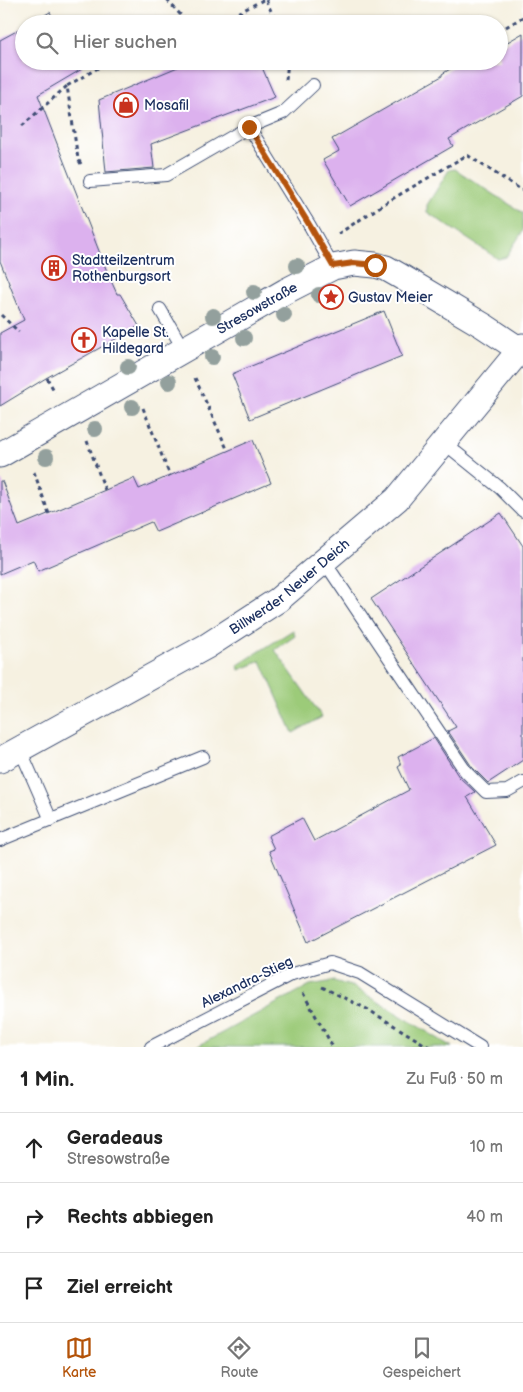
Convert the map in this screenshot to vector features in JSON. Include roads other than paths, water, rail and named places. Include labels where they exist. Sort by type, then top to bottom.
[{"type":"street","name":"Stresowstraße","points":[[0,456],[286,291],[327,256],[386,268],[521,348]]},
{"type":"street","name":"Billwerder Neuer Deich","points":[[10,755],[207,646],[278,600],[397,499],[521,348]]},
{"type":"lane","points":[[90,181],[166,176],[249,127],[283,113],[313,85]]},
{"type":"lane","points":[[249,127],[327,256]]},
{"type":"lane","points":[[160,309],[184,350]]},
{"type":"lane","points":[[443,442],[500,488],[523,511]]},
{"type":"lane","points":[[324,561],[466,772],[486,792],[507,791],[523,782]]},
{"type":"lane","points":[[10,755],[51,820]]},
{"type":"lane","points":[[0,840],[203,757]]},
{"type":"lane","name":"Alexandra-Stieg","points":[[151,1047],[292,974],[330,963],[360,973],[480,1047]]},
{"type":"place","name":"Mosafil","points":[[126,105]]},
{"type":"place","name":"Stadtteilzentrum Rothenburgsort","points":[[54,268]]},
{"type":"place","name":"Gustav Meier","points":[[331,297]]},
{"type":"place","name":"Kapelle St. Hildegard","points":[[84,340]]}]
